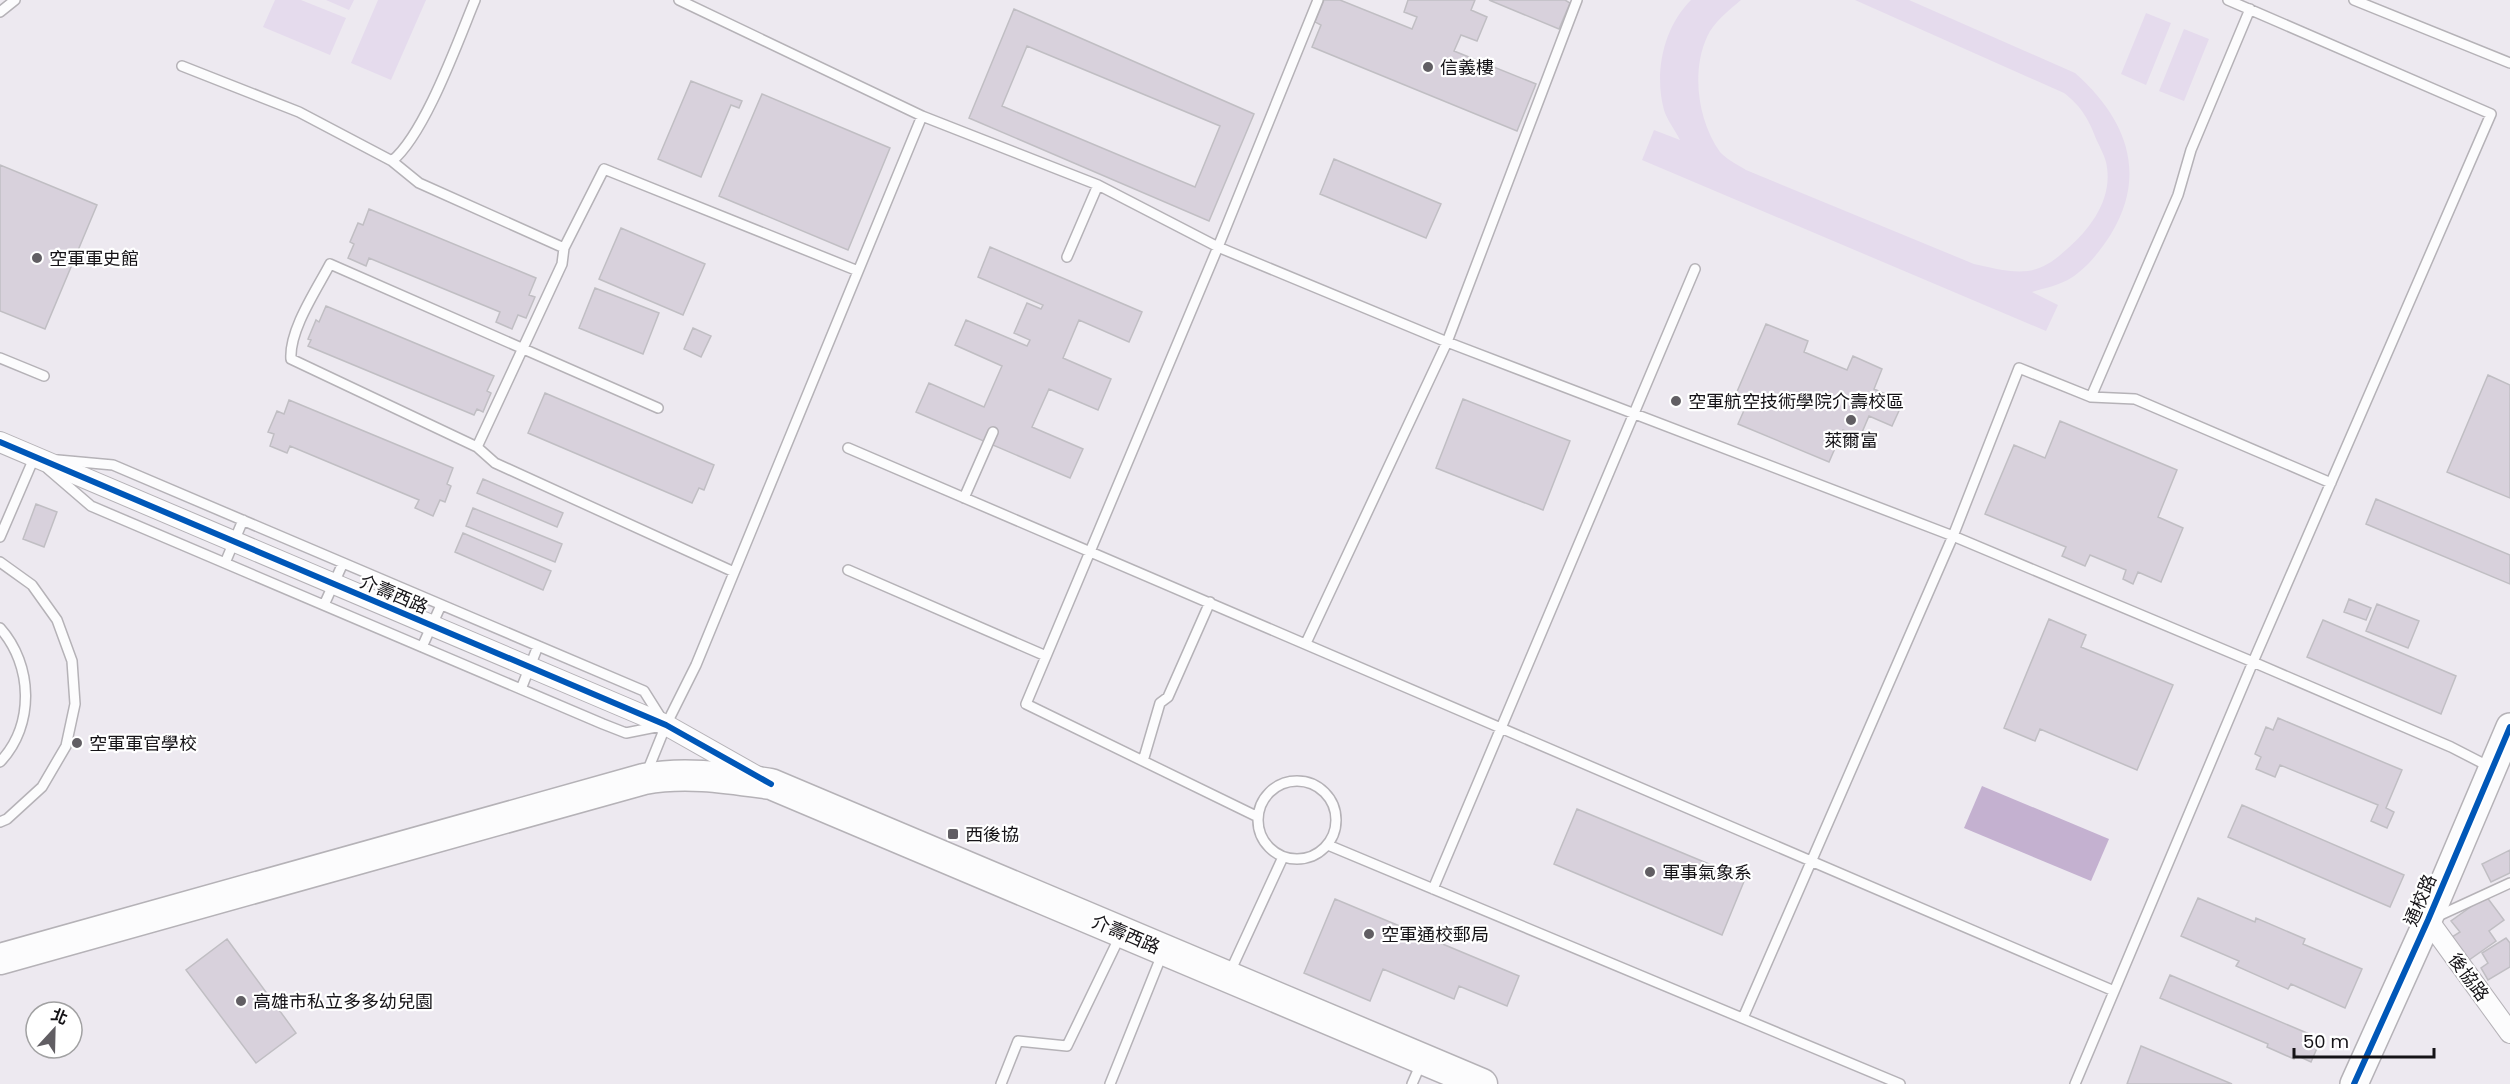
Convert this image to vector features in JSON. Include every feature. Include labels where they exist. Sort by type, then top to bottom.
[{"type":"main road","name":"介壽西路","points":[[0,959],[644,779],[664,775],[711,776],[771,784],[1228,977],[1417,1072],[1482,1084]]},
{"type":"street","name":"介壽西路","points":[[0,442],[666,725],[771,784]]},
{"type":"street","name":"通校路","points":[[2354,1084],[2428,920],[2510,727]]},
{"type":"street","name":"後協路","points":[[2428,920],[2510,1033]]},
{"type":"lane","points":[[0,12],[15,0]]},
{"type":"lane","points":[[392,161],[404,151],[438,88],[475,0]]},
{"type":"lane","points":[[679,0],[922,116],[1098,185],[1218,247],[1447,342],[1953,536],[2451,747],[2492,768]]},
{"type":"lane","points":[[1257,817],[1026,704],[1218,247],[1318,0]]},
{"type":"lane","points":[[1306,644],[1447,342],[1577,0]]},
{"type":"lane","points":[[2075,1084],[2253,662],[2491,114],[2228,0]]},
{"type":"lane","points":[[2354,0],[2510,63]]},
{"type":"lane","points":[[2091,397],[2178,195],[2191,150],[2250,9]]},
{"type":"lane","points":[[182,66],[299,112],[392,161],[419,183],[564,248]]},
{"type":"lane","points":[[644,779],[666,725],[696,665],[922,116]]},
{"type":"lane","points":[[477,447],[562,264],[564,248],[604,169],[858,271]]},
{"type":"lane","points":[[1067,257],[1098,185]]},
{"type":"lane","points":[[658,408],[524,347],[330,264],[305,312],[290,348],[291,359],[477,447],[495,463],[734,572]]},
{"type":"lane","points":[[1433,889],[1695,269]]},
{"type":"lane","points":[[0,358],[44,376]]},
{"type":"lane","points":[[1743,1018],[1953,536],[2019,368],[2091,397],[2136,399],[2331,483]]},
{"type":"lane","points":[[964,498],[993,432]]},
{"type":"lane","points":[[848,448],[2114,992]]},
{"type":"lane","points":[[0,537],[34,458]]},
{"type":"lane","name":"介壽西路","points":[[34,458],[113,465],[644,691],[666,725],[626,733],[521,689],[92,506],[34,458]]},
{"type":"lane","points":[[225,563],[243,520]]},
{"type":"lane","points":[[0,562],[32,585],[57,620],[72,661],[75,704],[66,746],[42,787],[7,819],[0,822]]},
{"type":"lane","name":"介壽西路","points":[[324,605],[343,563]]},
{"type":"lane","points":[[848,570],[1046,656]]},
{"type":"lane","points":[[1143,761],[1160,703],[1168,697],[1210,602]]},
{"type":"lane","name":"介壽西路","points":[[422,647],[441,605]]},
{"type":"lane","points":[[0,628],[11,640],[23,670],[26,702],[19,733],[0,762]]},
{"type":"lane","points":[[521,689],[538,646]]},
{"type":"lane","points":[[1298,781],[1318,786],[1328,795],[1336,813],[1335,833],[1328,845],[1307,858],[1295,860],[1283,857],[1272,850],[1264,841],[1259,830],[1257,817],[1268,793],[1279,785],[1298,781]]},
{"type":"lane","points":[[1328,845],[1900,1084]]},
{"type":"lane","points":[[1228,977],[1283,857]]},
{"type":"lane","points":[[2428,920],[2510,883]]},
{"type":"lane","points":[[1001,1084],[1018,1041],[1067,1046],[1122,932]]},
{"type":"lane","points":[[1110,1084],[1164,950]]},
{"type":"shaded area","points":[[275,0],[301,0],[346,18],[330,55],[263,27]]},
{"type":"shaded area","points":[[326,0],[354,0],[349,10]]},
{"type":"shaded area","points":[[378,0],[426,0],[391,80],[351,63]]},
{"type":"shaded area","points":[[1691,0],[1741,0],[1713,27],[1707,37],[1699,65],[1699,96],[1706,126],[1712,140],[1723,155],[1746,170],[1974,264],[2008,271],[2034,270],[2054,260],[2085,231],[2099,210],[2104,199],[2108,175],[2106,162],[2088,120],[2076,103],[2064,93],[1855,0],[1909,0],[2075,73],[2093,90],[2119,128],[2126,148],[2129,168],[2128,189],[2122,211],[2111,234],[2088,264],[2067,280],[2032,292],[2058,305],[2046,331],[1642,160],[1654,130],[1680,140],[1664,110],[1661,96],[1661,66],[1668,37],[1681,11]]},
{"type":"shaded area","points":[[2146,13],[2171,23],[2146,85],[2121,74]]},
{"type":"shaded area","points":[[2184,29],[2209,39],[2184,101],[2159,91]]},
{"type":"shaded area","points":[[1982,786],[2109,839],[2091,881],[1964,828]]},
{"type":"building","name":"信義樓","points":[[1324,0],[1340,0],[1412,29],[1417,17],[1404,12],[1408,0],[1475,0],[1471,10],[1487,17],[1477,41],[1461,35],[1454,51],[1536,84],[1517,131],[1312,47],[1321,25],[1315,22]]},
{"type":"building","name":"信義樓","points":[[1489,0],[1565,0],[1570,3],[1559,29]]},
{"type":"building","points":[[1014,9],[1254,114],[1209,221],[969,118]],"holes":[[[1027,46],[1220,126],[1195,187],[1002,106]]]},
{"type":"building","points":[[691,81],[742,101],[739,108],[731,105],[701,177],[658,159]]},
{"type":"building","points":[[762,94],[890,148],[848,250],[719,196]]},
{"type":"building","points":[[1334,159],[1441,204],[1426,238],[1320,194]]},
{"type":"building","name":"空軍軍史館","points":[[0,165],[97,205],[45,329],[0,311]]},
{"type":"building","points":[[369,209],[536,278],[529,295],[535,297],[526,318],[518,315],[512,329],[496,322],[500,312],[369,258],[366,266],[348,258],[354,244],[350,242],[358,223],[363,225]]},
{"type":"building","points":[[621,228],[705,264],[683,315],[599,279]]},
{"type":"building","points":[[990,247],[1142,312],[1129,342],[1079,320],[1063,358],[1111,379],[1098,410],[1049,389],[1032,427],[1083,449],[1070,478],[916,412],[929,383],[984,407],[1002,366],[955,345],[966,320],[1027,346],[1030,340],[1014,333],[1027,303],[1041,309],[1043,305],[978,277]]},
{"type":"building","points":[[595,288],[659,313],[643,354],[579,328]]},
{"type":"building","points":[[326,306],[494,376],[487,391],[491,393],[483,412],[477,409],[474,415],[308,346],[311,340],[308,339],[316,320],[319,322]]},
{"type":"building","points":[[1766,324],[1808,341],[1804,352],[1847,370],[1853,356],[1882,369],[1874,389],[1903,402],[1892,426],[1869,416],[1860,437],[1843,430],[1829,462],[1738,424],[1749,399],[1736,394]]},
{"type":"building","points":[[693,328],[711,336],[701,357],[684,349]]},
{"type":"building","points":[[2488,375],[2510,385],[2510,498],[2447,472]]},
{"type":"building","points":[[545,393],[714,465],[704,490],[699,488],[692,503],[528,433]]},
{"type":"building","points":[[1463,399],[1570,441],[1543,510],[1436,468]]},
{"type":"building","points":[[289,400],[453,468],[447,484],[451,486],[445,502],[440,500],[433,516],[415,508],[419,500],[290,446],[287,453],[270,446],[274,434],[268,432],[277,411],[284,414]]},
{"type":"building","points":[[2060,421],[2177,470],[2158,517],[2183,528],[2161,582],[2138,572],[2133,584],[2123,579],[2126,570],[2090,555],[2085,566],[2062,556],[2066,547],[1985,514],[2014,445],[2045,458]]},
{"type":"building","points":[[483,479],[563,513],[557,527],[477,493]]},
{"type":"building","points":[[2376,499],[2510,555],[2510,584],[2366,524]]},
{"type":"building","points":[[36,504],[57,512],[44,547],[23,539]]},
{"type":"building","points":[[473,508],[562,544],[555,562],[466,526]]},
{"type":"building","points":[[463,533],[551,571],[543,590],[455,552]]},
{"type":"building","points":[[2349,599],[2371,608],[2366,620],[2344,612]]},
{"type":"building","points":[[2377,604],[2419,621],[2408,648],[2366,631]]},
{"type":"building","points":[[2049,619],[2086,635],[2081,647],[2173,685],[2137,770],[2040,729],[2035,741],[2004,728]]},
{"type":"building","points":[[2323,620],[2456,676],[2441,714],[2307,657]]},
{"type":"building","points":[[2278,718],[2402,770],[2386,808],[2394,812],[2387,828],[2371,821],[2378,805],[2280,765],[2275,777],[2256,769],[2261,757],[2255,754],[2266,727],[2273,730]]},
{"type":"building","points":[[2242,805],[2404,875],[2390,907],[2228,837]]},
{"type":"building","name":"軍事氣象系","points":[[1577,809],[1745,879],[1722,935],[1554,864]]},
{"type":"building","points":[[2510,850],[2510,873],[2491,882],[2482,864]]},
{"type":"building","points":[[2486,896],[2504,920],[2489,931],[2496,941],[2469,960],[2452,937],[2460,932],[2451,921]]},
{"type":"building","points":[[2198,898],[2255,922],[2256,918],[2305,939],[2303,944],[2362,969],[2345,1008],[2291,984],[2288,989],[2236,966],[2239,961],[2181,936]]},
{"type":"building","name":"空軍通校郵局","points":[[1335,899],[1519,976],[1507,1006],[1459,986],[1454,999],[1383,969],[1370,1001],[1304,973]]},
{"type":"building","points":[[2506,938],[2510,943],[2510,967],[2488,980],[2481,968],[2488,963],[2482,953]]},
{"type":"building","name":"高雄市私立多多幼兒園","points":[[227,939],[296,1033],[256,1063],[186,970]]},
{"type":"building","points":[[2170,975],[2321,1039],[2311,1062],[2296,1055],[2294,1059],[2267,1047],[2268,1044],[2160,998]]},
{"type":"building","points":[[2141,1046],[2232,1084],[2127,1084]]},
{"type":"cycle path","points":[[0,442],[666,725],[771,784]]},
{"type":"cycle path","points":[[2354,1084],[2428,920],[2510,727]]},
{"type":"place","name":"信義樓","points":[[1428,67]]},
{"type":"place","name":"空軍軍史館","points":[[37,258]]},
{"type":"place","name":"空軍航空技術學院介壽校區","points":[[1676,401]]},
{"type":"place","name":"萊爾富","points":[[1851,420]]},
{"type":"place","name":"空軍軍官學校","points":[[77,743]]},
{"type":"place","name":"西後協","points":[[953,834]]},
{"type":"place","name":"軍事氣象系","points":[[1650,872]]},
{"type":"place","name":"空軍通校郵局","points":[[1369,934]]},
{"type":"place","name":"高雄市私立多多幼兒園","points":[[241,1001]]}]
